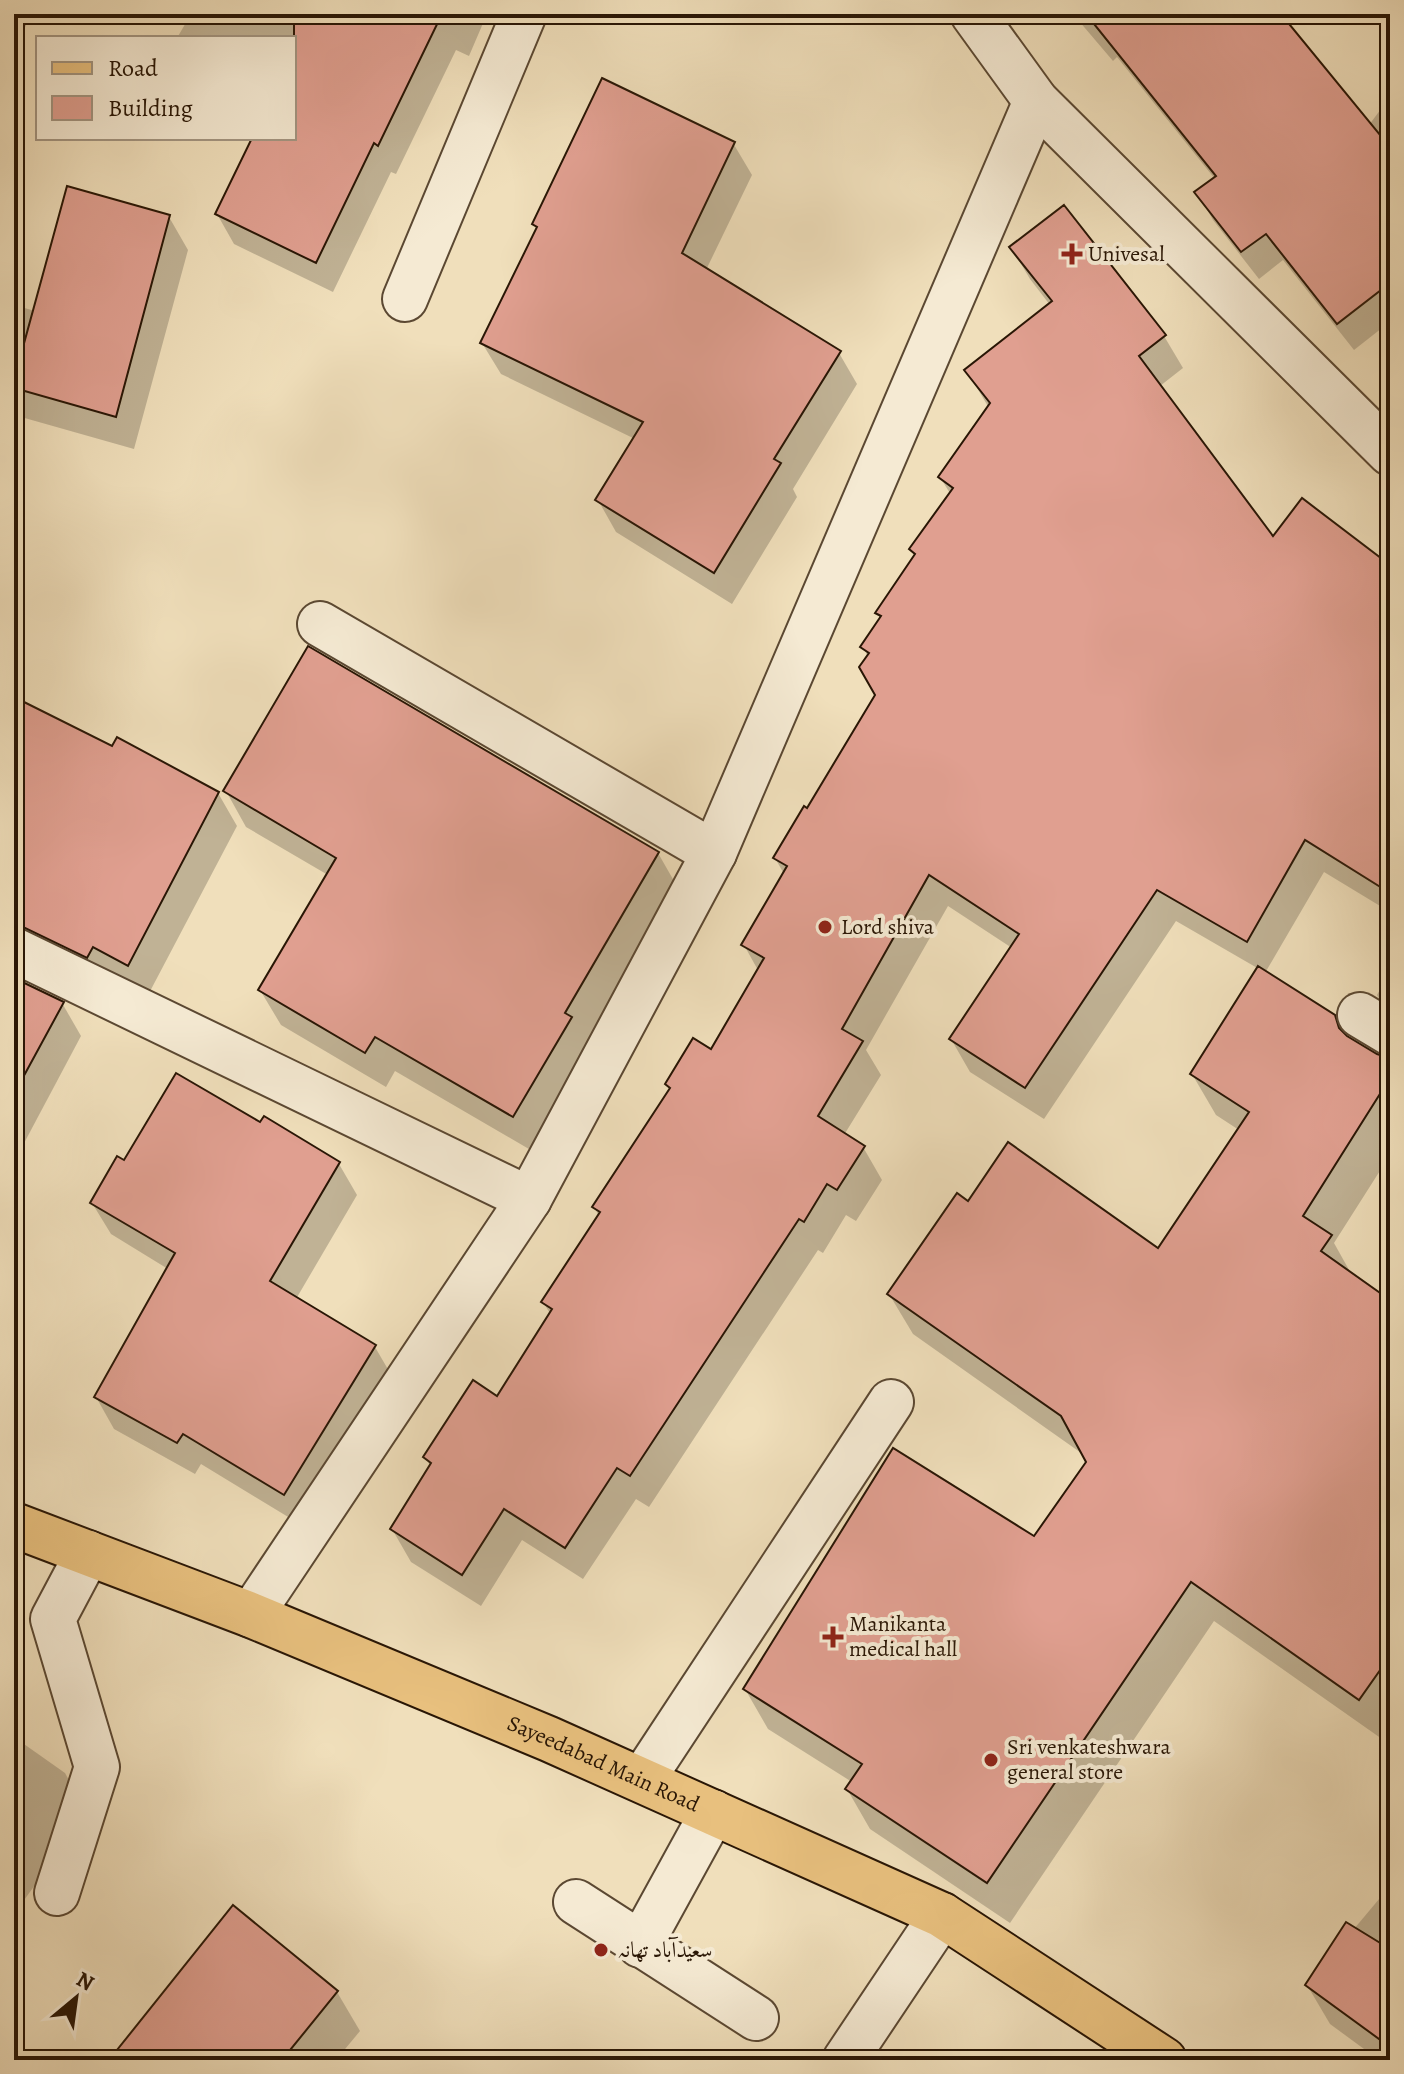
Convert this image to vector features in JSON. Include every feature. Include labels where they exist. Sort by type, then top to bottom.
[{"type":"main road","name":"Sayeedabad Main Road","points":[[14,1525],[251,1615],[642,1780],[942,1915],[1164,2060]]},
{"type":"street","points":[[405,299],[524,14]]},
{"type":"street","points":[[973,14],[1036,101],[1390,453]]},
{"type":"street","points":[[251,1615],[529,1199],[714,853],[1036,101]]},
{"type":"street","points":[[320,624],[714,853]]},
{"type":"street","points":[[14,950],[529,1199]]},
{"type":"street","points":[[642,1780],[891,1402]]},
{"type":"street","points":[[57,1893],[97,1767],[53,1619],[88,1553]]},
{"type":"street","points":[[640,1945],[713,1812]]},
{"type":"street","points":[[576,1902],[756,2018]]},
{"type":"street","points":[[845,2060],[942,1915]]},
{"type":"building","points":[[294,14],[442,14],[378,146],[374,143],[316,263],[215,214],[251,140],[296,140]]},
{"type":"building","points":[[1086,14],[1281,14],[1390,147],[1390,283],[1337,324],[1266,234],[1241,252],[1194,192],[1216,176]]},
{"type":"building","points":[[602,78],[735,142],[682,253],[841,351],[774,459],[781,463],[714,573],[595,500],[643,422],[480,343],[537,227],[532,224]]},
{"type":"building","points":[[67,186],[170,215],[116,417],[14,388]]},
{"type":"building","points":[[1064,205],[1166,335],[1139,356],[1273,536],[1302,498],[1390,565],[1390,893],[1305,840],[1247,942],[1157,890],[1025,1088],[949,1039],[1019,934],[929,875],[842,1029],[863,1041],[818,1116],[865,1146],[837,1190],[827,1184],[804,1222],[799,1219],[630,1476],[617,1468],[565,1548],[504,1509],[462,1575],[390,1529],[431,1463],[423,1457],[473,1380],[497,1396],[552,1309],[541,1302],[600,1212],[592,1207],[670,1088],[665,1084],[693,1038],[711,1049],[764,958],[741,945],[787,866],[773,858],[875,695],[859,667],[869,653],[860,647],[881,616],[875,613],[915,554],[909,549],[953,488],[938,477],[990,403],[964,370],[1052,301],[1009,247]]},
{"type":"building","points":[[308,646],[659,852],[565,1013],[572,1017],[513,1117],[375,1037],[365,1053],[258,990],[336,858],[223,791]]},
{"type":"building","points":[[14,697],[112,746],[117,737],[219,792],[128,966],[93,947],[87,958],[14,925]]},
{"type":"building","points":[[1258,966],[1335,1015],[1339,1028],[1347,1036],[1390,1058],[1390,1078],[1303,1216],[1332,1235],[1321,1251],[1390,1300],[1390,1656],[1359,1700],[1191,1582],[987,1883],[845,1789],[862,1764],[743,1689],[893,1448],[1034,1536],[1086,1462],[1061,1416],[887,1294],[957,1193],[968,1201],[1008,1142],[1158,1248],[1249,1112],[1190,1074]]},
{"type":"building","points":[[14,978],[64,1002],[14,1094]]},
{"type":"building","points":[[176,1073],[260,1122],[264,1116],[340,1162],[270,1281],[376,1345],[284,1495],[183,1434],[177,1443],[94,1397],[175,1253],[90,1203],[117,1156],[124,1160]]},
{"type":"building","points":[[233,1905],[338,1991],[282,2060],[109,2060]]},
{"type":"building","points":[[1346,1922],[1390,1949],[1390,2047],[1305,1985]]},
{"type":"place","name":"Univesal","points":[[1072,254]]},
{"type":"place","name":"Lord shiva","points":[[825,927]]},
{"type":"place","name":"Manikanta medical hall","points":[[833,1637]]},
{"type":"place","name":"Sri venkateshwara general store","points":[[991,1760]]},
{"type":"place","name":"سعیدآباد تھانہ","points":[[601,1950]]}]
